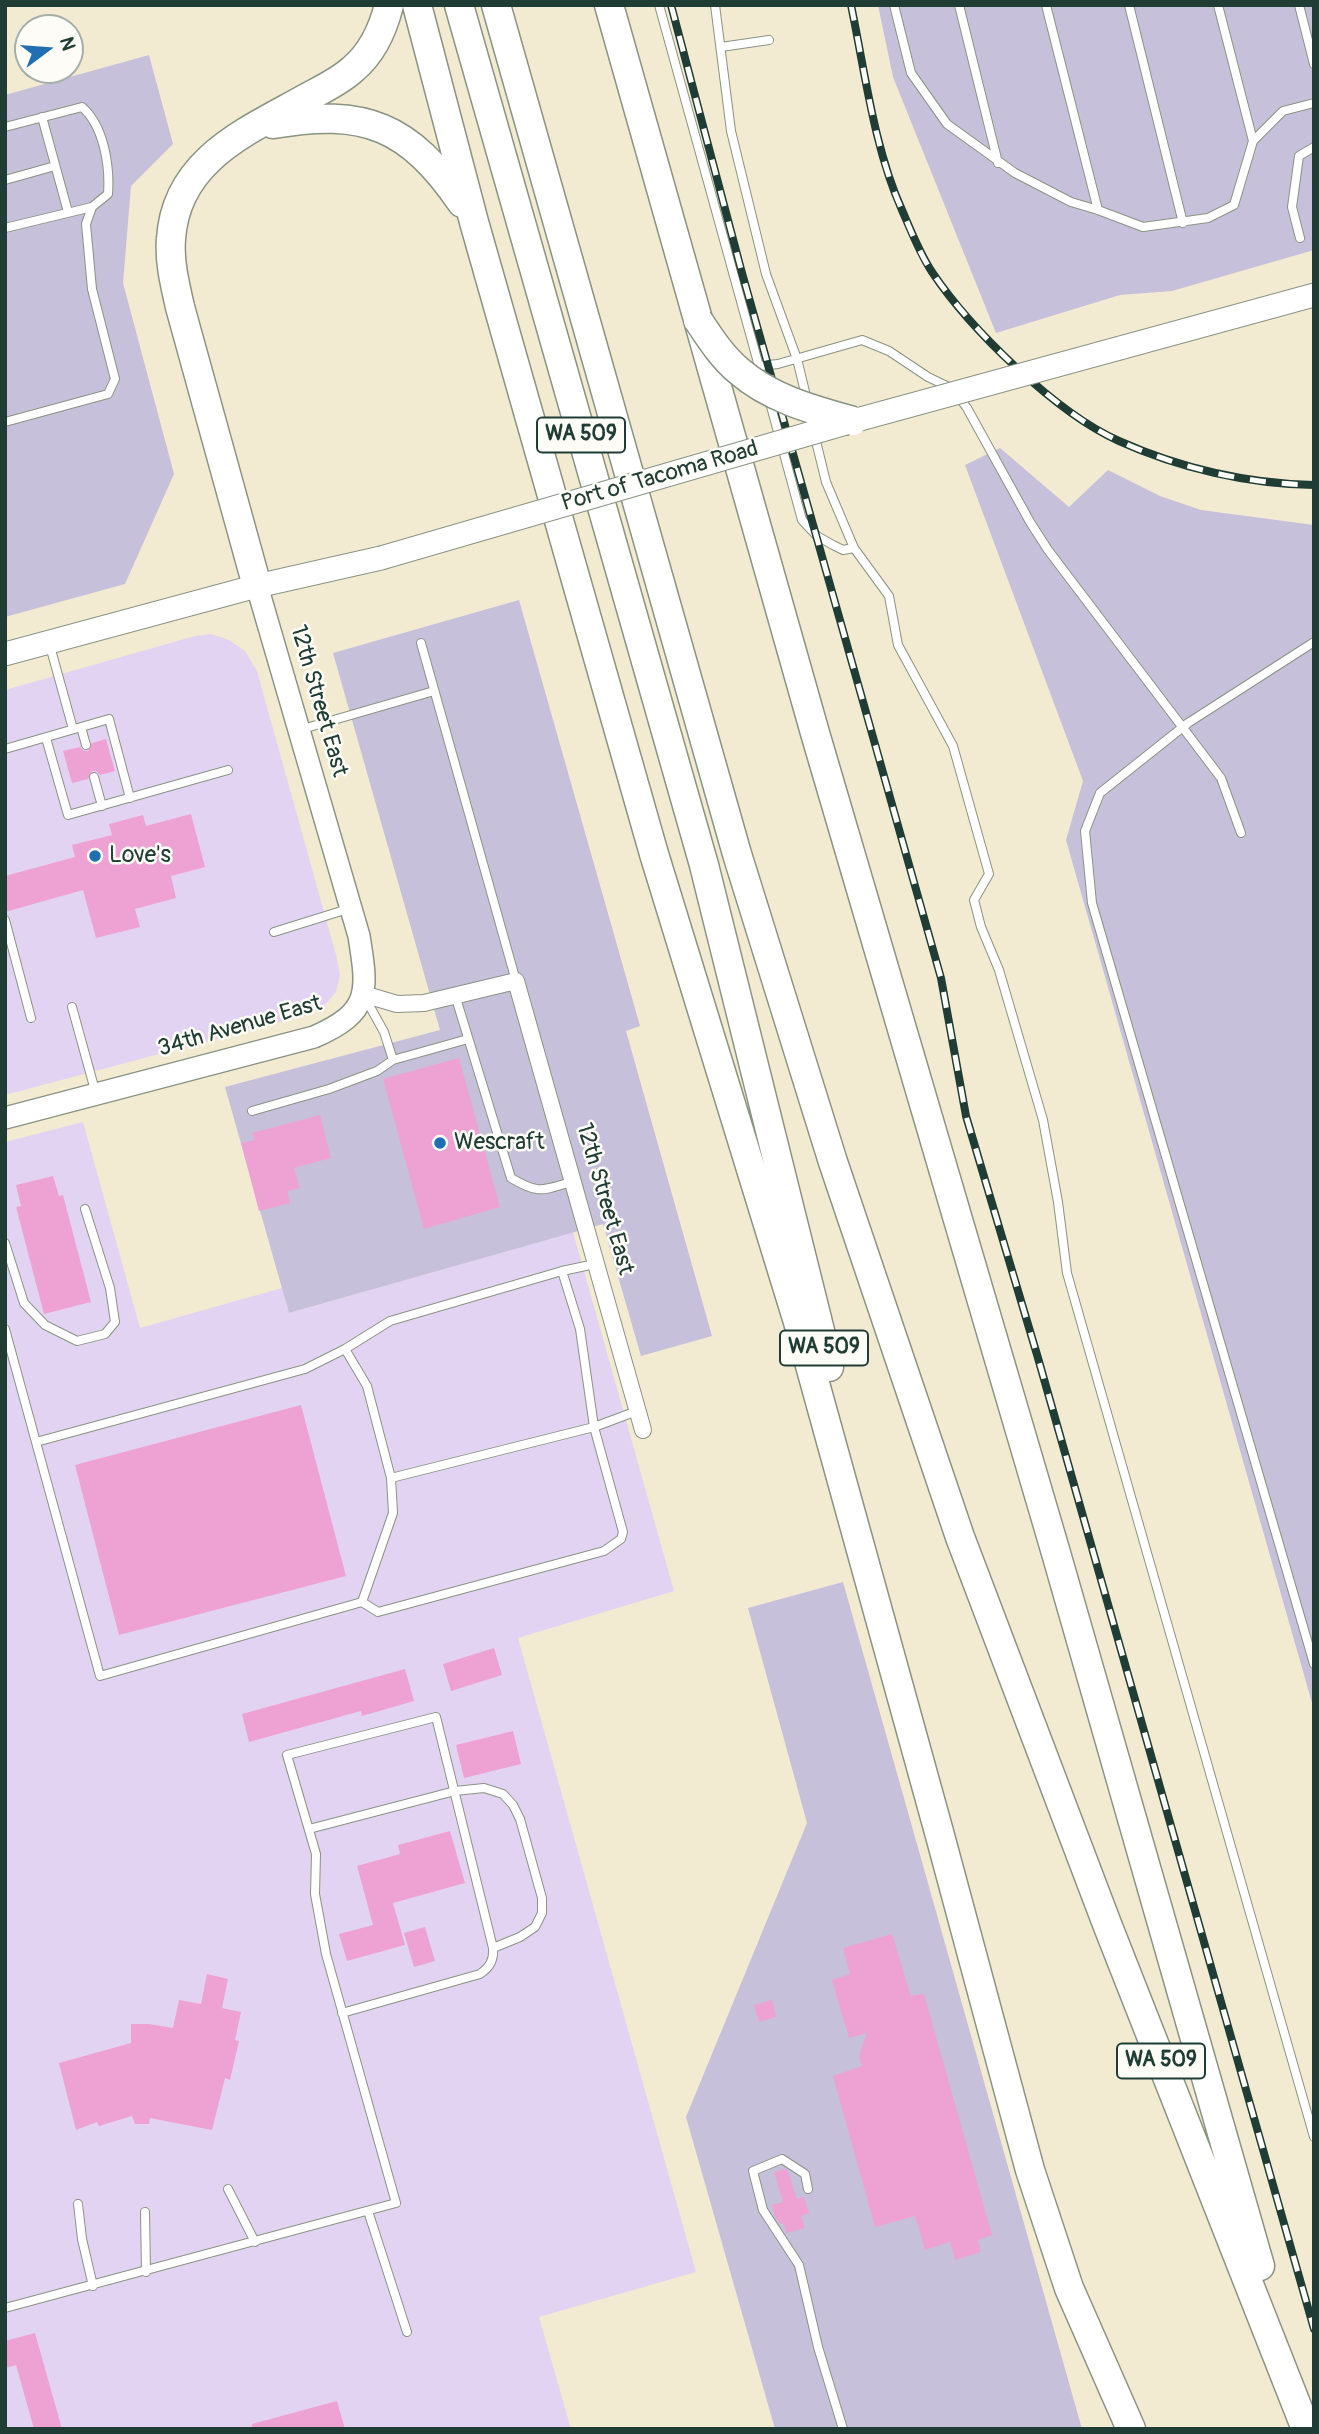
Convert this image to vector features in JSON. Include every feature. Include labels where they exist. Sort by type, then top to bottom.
[{"type":"highway","points":[[257,586],[175,284],[171,240],[177,208],[194,174],[215,152],[334,84],[354,69],[369,53],[381,31],[389,5]]},
{"type":"highway","points":[[417,5],[474,222],[654,854],[798,1322],[939,1832]]},
{"type":"highway","name":"WA 509","points":[[459,5],[704,865],[797,1235],[939,1832],[1034,2182],[1069,2288],[1131,2429]]},
{"type":"highway","name":"WA 509","points":[[496,5],[737,854],[833,1162],[960,1537],[1107,1924],[1308,2429]]},
{"type":"highway","points":[[609,5],[880,960],[1059,1566],[1237,2191],[1308,2429]]},
{"type":"highway","points":[[241,135],[298,120],[348,119],[371,124],[392,132],[421,151],[449,183],[474,222]]},
{"type":"highway","points":[[698,320],[719,351],[739,372],[764,388],[806,408],[853,421]]},
{"type":"main road","name":"Port of Tacoma Road","points":[[5,654],[257,586],[381,558],[853,421],[1314,295]]},
{"type":"street","name":"12th Street East","points":[[257,586],[352,908],[365,972],[363,994]]},
{"type":"street","name":"12th Street East","points":[[516,981],[643,1430]]},
{"type":"street","points":[[363,994],[397,1004],[424,1003],[516,981]]},
{"type":"street","name":"34th Avenue East","points":[[5,1118],[314,1037],[339,1026],[355,1013],[363,994]]},
{"type":"lane","points":[[659,5],[802,520],[817,536],[833,545],[843,550],[854,548]]},
{"type":"lane","points":[[715,5],[731,131],[766,274],[797,359],[826,482],[854,548],[889,596],[898,645],[953,746],[989,874],[974,900],[981,928],[999,970],[1043,1120],[1058,1202],[1067,1273],[1314,2137]]},
{"type":"lane","points":[[894,5],[911,73],[947,124],[998,163],[1071,202],[1143,227],[1208,218],[1234,205],[1253,141],[1283,111],[1314,103]]},
{"type":"lane","points":[[959,5],[998,163]]},
{"type":"lane","points":[[1046,5],[1098,210]]},
{"type":"lane","points":[[1129,5],[1183,223]]},
{"type":"lane","points":[[1218,5],[1253,141]]},
{"type":"lane","points":[[1299,5],[1314,64]]},
{"type":"lane","points":[[720,47],[769,40]]},
{"type":"lane","points":[[5,127],[82,107],[96,121],[109,177],[108,194],[92,207],[5,228]]},
{"type":"lane","points":[[42,117],[68,212]]},
{"type":"lane","points":[[1300,238],[1292,207],[1299,156],[1314,147]]},
{"type":"lane","points":[[5,180],[55,166]]},
{"type":"lane","points":[[5,422],[108,394],[115,379],[92,289],[86,224],[92,207]]},
{"type":"lane","points":[[759,366],[797,359],[862,340],[889,351],[928,377],[953,389],[967,408],[1048,550],[1221,778],[1241,833]]},
{"type":"lane","points":[[1314,642],[1183,728],[1100,793],[1085,831],[1092,903],[1314,1664]]},
{"type":"lane","points":[[49,643],[77,728],[86,745]]},
{"type":"lane","points":[[421,643],[516,981]]},
{"type":"lane","points":[[299,730],[434,691]]},
{"type":"lane","points":[[5,749],[109,719],[130,798]]},
{"type":"lane","points":[[46,738],[68,815],[228,770]]},
{"type":"lane","points":[[94,777],[102,806]]},
{"type":"lane","points":[[274,932],[352,908]]},
{"type":"lane","points":[[5,920],[31,1018]]},
{"type":"lane","points":[[363,994],[384,1032],[393,1060]]},
{"type":"lane","points":[[455,995],[511,1178],[529,1189],[543,1191],[571,1182]]},
{"type":"lane","points":[[72,1007],[96,1094]]},
{"type":"lane","points":[[252,1111],[351,1081],[377,1071],[393,1060],[468,1038]]},
{"type":"lane","points":[[5,1243],[24,1303],[45,1325],[77,1341],[105,1334],[115,1322],[110,1288],[85,1209]]},
{"type":"lane","points":[[36,1442],[305,1369],[345,1349],[390,1321],[595,1264]]},
{"type":"lane","points":[[5,1329],[100,1676],[362,1602],[378,1612],[604,1551],[621,1539],[623,1532],[594,1427],[580,1329],[562,1271]]},
{"type":"lane","points":[[345,1349],[367,1386],[391,1478],[393,1513],[362,1602]]},
{"type":"lane","points":[[391,1478],[594,1427],[637,1411]]},
{"type":"lane","points":[[5,2308],[396,2203],[342,2013],[326,1954],[315,1894],[316,1854],[287,1755],[436,1717],[494,1948],[494,1957],[488,1968],[480,1974],[342,2013]]},
{"type":"lane","points":[[309,1829],[455,1791],[484,1788],[503,1794],[520,1819],[542,1898],[541,1913],[535,1927],[494,1948]]},
{"type":"lane","points":[[808,2189],[805,2174],[782,2159],[752,2171],[763,2210],[799,2266],[818,2347],[843,2429]]},
{"type":"lane","points":[[228,2189],[255,2242]]},
{"type":"lane","points":[[78,2204],[82,2239],[93,2286]]},
{"type":"lane","points":[[368,2211],[407,2332]]},
{"type":"lane","points":[[145,2212],[146,2272]]},
{"type":"shaded area","points":[[878,5],[1314,5],[1314,250],[1172,291],[1120,295],[996,333],[893,77]]},
{"type":"shaded area","points":[[149,55],[173,144],[131,186],[123,283],[174,474],[125,584],[5,617],[5,95],[45,84],[84,84],[84,73]]},
{"type":"shaded area","points":[[1000,448],[1069,507],[1108,470],[1160,496],[1201,510],[1314,525],[1314,1710],[1066,840],[1083,781],[965,465]]},
{"type":"shaded area","points":[[519,600],[640,1026],[626,1031],[712,1336],[641,1356],[603,1224],[289,1313],[225,1087],[440,1030],[333,653]]},
{"type":"shaded area","points":[[211,634],[229,640],[245,651],[257,671],[336,955],[340,975],[336,992],[324,1006],[306,1015],[5,1095],[5,690],[195,636]]},
{"type":"shaded area","points":[[83,1122],[140,1328],[282,1288],[289,1313],[573,1232],[674,1591],[518,1638],[696,2272],[539,2317],[571,2429],[5,2429],[5,1142]]},
{"type":"shaded area","points":[[843,1582],[1082,2429],[775,2429],[686,2117],[807,1823],[748,1608]]},
{"type":"building","name":"Love's","points":[[106,739],[115,771],[100,775],[92,771],[88,779],[72,783],[63,751],[80,747],[88,751],[92,743]]},
{"type":"building","points":[[191,814],[205,867],[171,876],[176,898],[135,909],[140,927],[96,938],[83,890],[5,912],[5,876],[75,857],[72,845],[112,835],[109,824],[143,815],[146,826]]},
{"type":"building","points":[[459,1058],[500,1207],[424,1229],[383,1079]]},
{"type":"building","points":[[320,1115],[331,1158],[294,1168],[300,1188],[287,1191],[290,1203],[259,1211],[241,1143],[254,1140],[252,1133]]},
{"type":"building","points":[[53,1176],[59,1196],[63,1195],[91,1302],[44,1314],[16,1207],[21,1206],[16,1185]]},
{"type":"building","points":[[301,1405],[346,1576],[119,1635],[75,1465]]},
{"type":"building","points":[[494,1648],[502,1675],[451,1691],[443,1664]]},
{"type":"building","points":[[405,1669],[414,1701],[362,1716],[361,1711],[249,1742],[242,1714]]},
{"type":"building","points":[[513,1731],[521,1764],[464,1778],[456,1745]]},
{"type":"building","points":[[450,1831],[465,1883],[393,1903],[405,1945],[347,1961],[339,1934],[373,1925],[357,1866],[400,1854],[398,1845]]},
{"type":"building","points":[[425,1927],[435,1961],[414,1967],[404,1933]]},
{"type":"building","points":[[892,1934],[911,1996],[924,1994],[992,2235],[978,2240],[981,2252],[955,2260],[950,2242],[925,2250],[915,2216],[875,2227],[833,2076],[862,2066],[859,2056],[867,2033],[849,2038],[832,1980],[850,1974],[843,1948]]},
{"type":"building","points":[[207,1974],[228,1979],[222,2008],[241,2012],[235,2040],[239,2041],[230,2080],[225,2078],[212,2130],[150,2118],[149,2124],[135,2124],[132,2116],[99,2126],[97,2122],[76,2130],[59,2063],[131,2043],[131,2024],[173,2028],[179,2000],[201,2004]]},
{"type":"building","points":[[772,2000],[776,2017],[759,2022],[754,2005]]},
{"type":"building","points":[[785,2169],[797,2199],[804,2197],[809,2213],[801,2216],[805,2228],[787,2233],[783,2223],[780,2224],[775,2216],[772,2205],[783,2202],[774,2172]]},
{"type":"building","points":[[35,2333],[62,2429],[34,2429],[16,2365],[5,2368],[5,2341]]},
{"type":"building","points":[[337,2401],[345,2429],[252,2429],[252,2424]]},
{"type":"railway","points":[[671,5],[742,273],[941,978],[966,1116],[1038,1358],[1314,2329]]},
{"type":"railway","points":[[851,5],[877,136],[892,186],[932,272],[968,319],[991,343],[1069,411],[1119,441],[1142,451],[1214,473],[1314,485]]},
{"type":"place","name":"Love's","points":[[95,856]]},
{"type":"place","name":"Wescraft","points":[[440,1143]]}]
